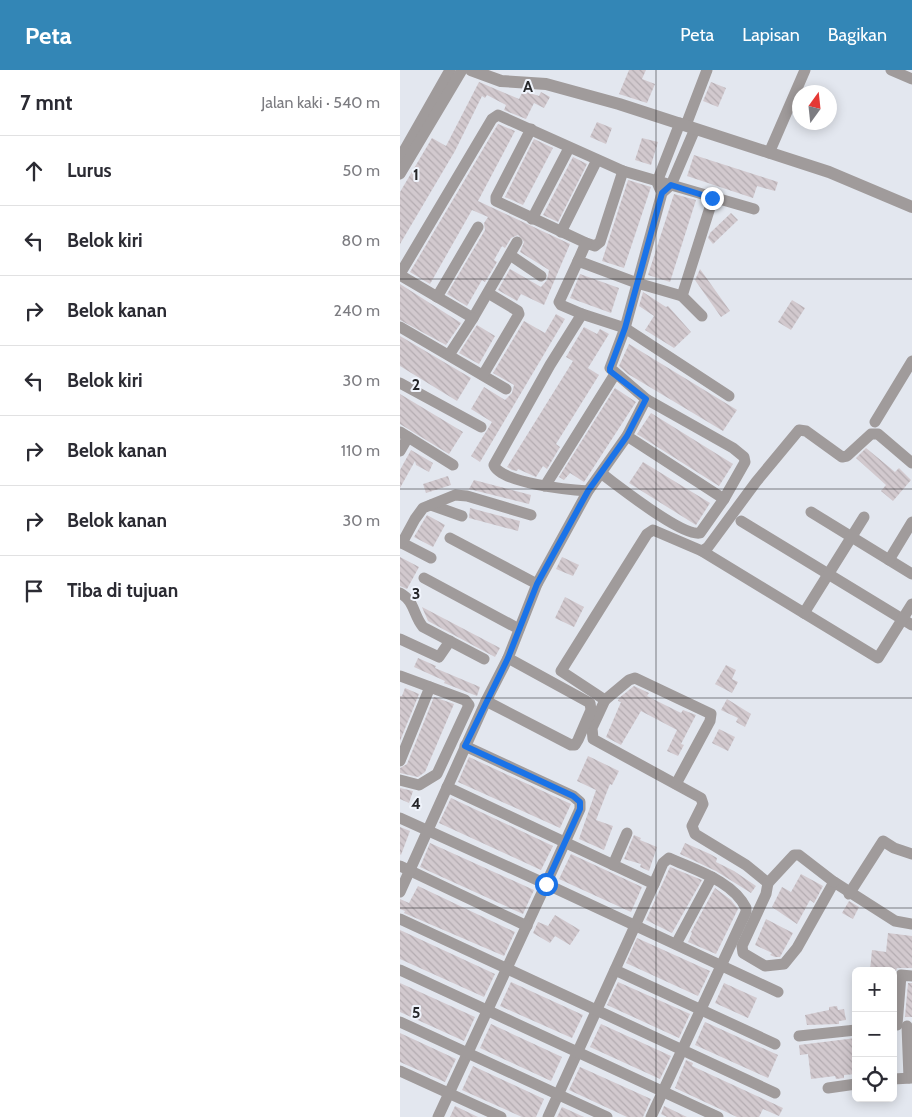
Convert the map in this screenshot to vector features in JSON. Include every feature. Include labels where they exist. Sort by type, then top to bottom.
[{"type":"street","points":[[400,174],[450,70]]},
{"type":"street","points":[[400,158],[421,131],[462,70]]},
{"type":"street","points":[[471,70],[502,81],[546,84],[687,126],[829,172],[912,207]]},
{"type":"street","points":[[671,185],[687,126],[707,70]]},
{"type":"street","points":[[769,154],[805,70]]},
{"type":"street","points":[[891,70],[912,79]]},
{"type":"street","points":[[473,318],[400,275],[492,119],[500,116],[659,188],[671,185],[754,210]]},
{"type":"street","points":[[602,474],[675,526],[693,534],[700,533],[724,499],[744,464],[744,457],[726,444],[646,399],[610,371],[610,366],[625,328],[659,188],[687,126]]},
{"type":"street","points":[[531,129],[496,199],[532,219],[595,246],[600,242],[623,171]]},
{"type":"street","points":[[532,219],[569,148]]},
{"type":"street","points":[[561,232],[596,160]]},
{"type":"street","points":[[682,296],[712,198]]},
{"type":"street","points":[[437,297],[478,227]]},
{"type":"street","points":[[449,355],[517,242]]},
{"type":"street","points":[[586,243],[559,302],[561,305],[625,328],[729,396]]},
{"type":"street","points":[[510,255],[541,276]]},
{"type":"street","points":[[578,261],[636,283],[682,296],[702,316]]},
{"type":"street","points":[[483,375],[519,314],[518,311],[488,293]]},
{"type":"street","points":[[582,314],[494,462],[495,470],[504,475],[546,486],[588,491]]},
{"type":"street","points":[[400,326],[506,389]]},
{"type":"street","points":[[875,422],[912,361]]},
{"type":"street","points":[[546,486],[615,374]]},
{"type":"street","points":[[400,383],[481,427]]},
{"type":"street","points":[[400,892],[405,869],[427,830],[486,701],[508,658],[537,584],[588,491],[602,474],[627,436],[646,399]]},
{"type":"street","points":[[702,551],[708,547],[762,475],[800,430],[806,431],[842,457],[847,456],[871,434],[878,434],[912,463]]},
{"type":"street","points":[[400,451],[404,435],[453,465]]},
{"type":"street","points":[[627,436],[724,499]]},
{"type":"street","points":[[431,558],[401,543],[414,518],[423,508],[460,495],[531,515]]},
{"type":"street","points":[[431,505],[462,516]]},
{"type":"street","points":[[811,512],[912,574]]},
{"type":"street","points":[[804,613],[864,517]]},
{"type":"street","points":[[741,521],[907,622]]},
{"type":"street","points":[[888,560],[912,522]]},
{"type":"street","points":[[605,700],[561,671],[643,539],[653,530],[702,551],[878,658],[907,622],[912,604]]},
{"type":"street","points":[[450,538],[537,584]]},
{"type":"street","points":[[424,578],[519,629]]},
{"type":"street","points":[[400,593],[413,604],[421,625],[484,660]]},
{"type":"street","points":[[412,645],[421,625]]},
{"type":"street","points":[[400,639],[439,657],[450,641]]},
{"type":"street","points":[[486,701],[570,746],[575,745],[578,740],[591,710],[590,703],[508,658]]},
{"type":"street","points":[[400,676],[467,701],[468,707],[437,774],[419,785],[400,780]]},
{"type":"street","points":[[676,784],[710,721],[710,713],[635,678],[629,680],[605,700],[592,728],[593,739],[704,801],[692,826],[695,834],[746,866],[768,883]]},
{"type":"street","points":[[400,761],[430,687]]},
{"type":"street","points":[[438,1117],[566,843],[581,804],[578,800],[465,746]]},
{"type":"street","points":[[447,787],[654,884]]},
{"type":"street","points":[[400,818],[778,992]]},
{"type":"street","points":[[613,865],[627,833]]},
{"type":"street","points":[[849,894],[883,841],[894,848],[912,854]]},
{"type":"street","points":[[834,882],[789,959],[784,964],[773,967],[755,962],[742,954],[741,949],[766,894],[768,883],[794,854],[799,855],[834,882],[849,894],[896,921],[912,924]]},
{"type":"street","points":[[548,1117],[666,858],[712,878],[731,890],[746,908],[651,1117]]},
{"type":"street","points":[[405,869],[527,926]]},
{"type":"street","points":[[676,944],[712,878]]},
{"type":"street","points":[[400,919],[775,1092]]},
{"type":"street","points":[[400,970],[718,1117]]},
{"type":"street","points":[[615,970],[775,1044]]},
{"type":"street","points":[[897,1079],[911,1078],[902,1026],[902,975]]},
{"type":"street","points":[[400,1022],[607,1117]]},
{"type":"street","points":[[799,1036],[852,1030]]},
{"type":"street","points":[[400,1071],[450,1092],[501,1117]]},
{"type":"street","points":[[828,1088],[852,1085]]},
{"type":"building","points":[[629,70],[646,70],[642,79],[655,84],[647,103],[619,94]]},
{"type":"building","points":[[479,82],[519,99],[523,91],[539,96],[541,92],[550,97],[544,108],[534,103],[526,119],[504,110],[506,105],[487,95],[485,98],[482,96],[455,151],[400,244],[400,192],[432,138],[446,146]]},
{"type":"building","points":[[711,82],[726,88],[718,107],[703,101]]},
{"type":"building","points":[[597,122],[612,128],[606,144],[590,137]]},
{"type":"building","points":[[498,124],[515,131],[478,201],[570,244],[544,305],[521,294],[517,301],[498,290],[510,269],[541,287],[547,280],[549,270],[520,252],[524,242],[518,235],[511,238],[505,248],[502,246],[494,260],[497,262],[485,282],[482,280],[467,306],[447,294],[485,230],[484,223],[488,217],[472,210],[430,284],[410,272]]},
{"type":"building","points":[[642,138],[658,142],[651,165],[635,160]]},
{"type":"building","points":[[534,139],[553,148],[523,205],[505,197]]},
{"type":"building","points":[[694,155],[778,182],[775,191],[757,186],[753,198],[687,176]]},
{"type":"building","points":[[573,157],[587,164],[558,222],[543,215]]},
{"type":"building","points":[[628,180],[651,187],[624,268],[602,261]]},
{"type":"building","points":[[674,194],[696,200],[670,282],[648,275]]},
{"type":"building","points":[[731,213],[738,220],[713,244],[708,238],[710,233]]},
{"type":"building","points":[[700,269],[730,311],[721,317],[695,280]]},
{"type":"building","points":[[580,274],[619,288],[611,313],[570,298]]},
{"type":"building","points":[[400,284],[461,323],[446,345],[400,320]]},
{"type":"building","points":[[643,292],[666,307],[668,306],[691,332],[674,348],[645,330],[654,316],[639,306]]},
{"type":"building","points":[[792,300],[805,308],[791,330],[778,322]]},
{"type":"building","points":[[556,314],[565,319],[480,462],[471,456],[492,422],[471,409],[484,387],[505,400],[512,393],[514,385],[493,373],[524,321],[545,333]]},
{"type":"building","points":[[477,325],[495,336],[479,364],[459,353]]},
{"type":"building","points":[[584,327],[597,334],[600,329],[609,334],[588,368],[599,375],[556,444],[560,447],[547,469],[543,466],[536,477],[518,469],[517,471],[512,470],[507,467],[573,361],[566,357]]},
{"type":"building","points":[[400,336],[471,378],[457,401],[400,366]]},
{"type":"building","points":[[629,344],[737,410],[723,431],[628,374],[619,366]]},
{"type":"building","points":[[615,388],[636,402],[584,482],[570,473],[564,480],[559,477]]},
{"type":"building","points":[[400,394],[463,432],[449,454],[400,424]]},
{"type":"building","points":[[651,413],[733,464],[719,486],[637,434]]},
{"type":"building","points":[[866,448],[895,472],[899,468],[911,480],[893,501],[881,491],[886,485],[856,458]]},
{"type":"building","points":[[411,450],[433,463],[429,472],[416,465],[415,461],[400,488],[400,470]]},
{"type":"building","points":[[643,462],[710,503],[696,525],[629,483]]},
{"type":"building","points":[[448,476],[451,485],[426,493],[423,484]]},
{"type":"building","points":[[474,480],[531,495],[529,504],[469,489]]},
{"type":"building","points":[[470,508],[520,521],[518,531],[469,518]]},
{"type":"building","points":[[427,515],[445,525],[433,547],[414,537]]},
{"type":"building","points":[[400,557],[419,567],[407,589],[400,586]]},
{"type":"building","points":[[562,557],[579,565],[573,576],[556,569]]},
{"type":"building","points":[[565,597],[584,607],[574,627],[555,618]]},
{"type":"building","points":[[422,607],[500,648],[495,657],[428,621]]},
{"type":"building","points":[[418,658],[436,666],[435,668],[480,687],[477,696],[444,683],[445,681],[414,667]]},
{"type":"building","points":[[726,665],[736,670],[732,679],[738,682],[732,693],[715,684]]},
{"type":"building","points":[[634,686],[649,693],[647,696],[681,713],[683,710],[696,715],[681,744],[684,745],[678,756],[667,751],[677,730],[641,711],[621,745],[606,737],[621,702],[618,701],[619,698]]},
{"type":"building","points":[[405,688],[419,694],[400,741],[400,696],[402,696]]},
{"type":"building","points":[[434,697],[454,704],[425,772],[418,777],[400,773],[400,768],[407,764]]},
{"type":"building","points":[[727,699],[751,714],[745,727],[736,722],[738,718],[721,710]]},
{"type":"building","points":[[719,729],[735,737],[728,751],[712,743]]},
{"type":"building","points":[[588,756],[619,771],[612,785],[610,784],[596,820],[613,826],[604,850],[579,839],[596,790],[577,781]]},
{"type":"building","points":[[469,757],[571,804],[560,828],[458,782]]},
{"type":"building","points":[[400,788],[413,791],[409,803],[400,799]]},
{"type":"building","points":[[451,798],[553,846],[541,870],[439,823]]},
{"type":"building","points":[[400,827],[410,831],[401,855],[400,854]]},
{"type":"building","points":[[634,835],[641,838],[640,840],[657,847],[649,871],[640,867],[641,864],[624,859]]},
{"type":"building","points":[[430,843],[534,890],[523,914],[420,867]]},
{"type":"building","points":[[685,843],[717,858],[716,862],[734,871],[756,886],[751,893],[716,871],[680,854]]},
{"type":"building","points":[[571,854],[642,887],[631,912],[559,879]]},
{"type":"building","points":[[670,867],[702,880],[672,933],[646,920]]},
{"type":"building","points":[[801,874],[823,886],[814,903],[810,900],[797,924],[772,907],[782,887],[791,892]]},
{"type":"building","points":[[418,886],[515,932],[504,956],[404,913],[405,911],[400,909],[400,899],[409,903]]},
{"type":"building","points":[[715,888],[731,900],[738,909],[716,954],[688,942],[691,932]]},
{"type":"building","points":[[849,901],[859,907],[853,919],[842,913]]},
{"type":"building","points":[[555,915],[580,930],[570,945],[555,936],[550,943],[533,933],[538,922],[548,926]]},
{"type":"building","points":[[766,919],[793,933],[780,957],[770,955],[772,953],[755,945]]},
{"type":"building","points":[[400,930],[495,974],[484,997],[400,959]]},
{"type":"building","points":[[888,933],[912,936],[912,968],[870,967],[872,950],[886,952]]},
{"type":"building","points":[[637,938],[710,971],[698,996],[626,963]]},
{"type":"building","points":[[511,982],[583,1015],[572,1038],[500,1006]]},
{"type":"building","points":[[618,982],[690,1014],[679,1038],[607,1005]]},
{"type":"building","points":[[400,983],[475,1017],[464,1041],[400,1012]]},
{"type":"building","points":[[724,983],[757,998],[748,1018],[715,1003]]},
{"type":"building","points":[[908,983],[912,983],[912,1017],[905,1017]]},
{"type":"building","points":[[837,1006],[838,1010],[844,1009],[846,1020],[839,1021],[839,1024],[807,1025],[805,1015],[829,1010],[829,1007]]},
{"type":"building","points":[[705,1022],[778,1055],[768,1078],[695,1045]]},
{"type":"building","points":[[491,1024],[562,1057],[551,1081],[480,1048]]},
{"type":"building","points":[[601,1024],[671,1056],[660,1079],[590,1047]]},
{"type":"building","points":[[400,1033],[456,1059],[445,1082],[400,1062]]},
{"type":"building","points":[[852,1038],[852,1074],[844,1075],[844,1078],[836,1079],[835,1076],[811,1079],[808,1054],[800,1055],[799,1045]]},
{"type":"building","points":[[686,1060],[693,1063],[692,1066],[783,1108],[779,1116],[763,1109],[759,1117],[737,1117],[675,1088]]},
{"type":"building","points":[[473,1066],[544,1099],[536,1117],[522,1117],[462,1090]]},
{"type":"building","points":[[580,1067],[651,1099],[643,1117],[627,1117],[569,1090]]},
{"type":"building","points":[[455,1106],[478,1117],[450,1117]]},
{"type":"building","points":[[664,1106],[687,1117],[667,1117],[661,1114]]},
{"type":"building","points":[[562,1107],[584,1117],[557,1117]]},
{"type":"route","points":[[546,884],[566,843],[580,809],[580,802],[573,796],[465,746],[508,658],[537,584],[588,491],[602,474],[627,436],[646,399],[610,371],[610,368],[625,328],[662,193],[671,185],[712,198]]}]
